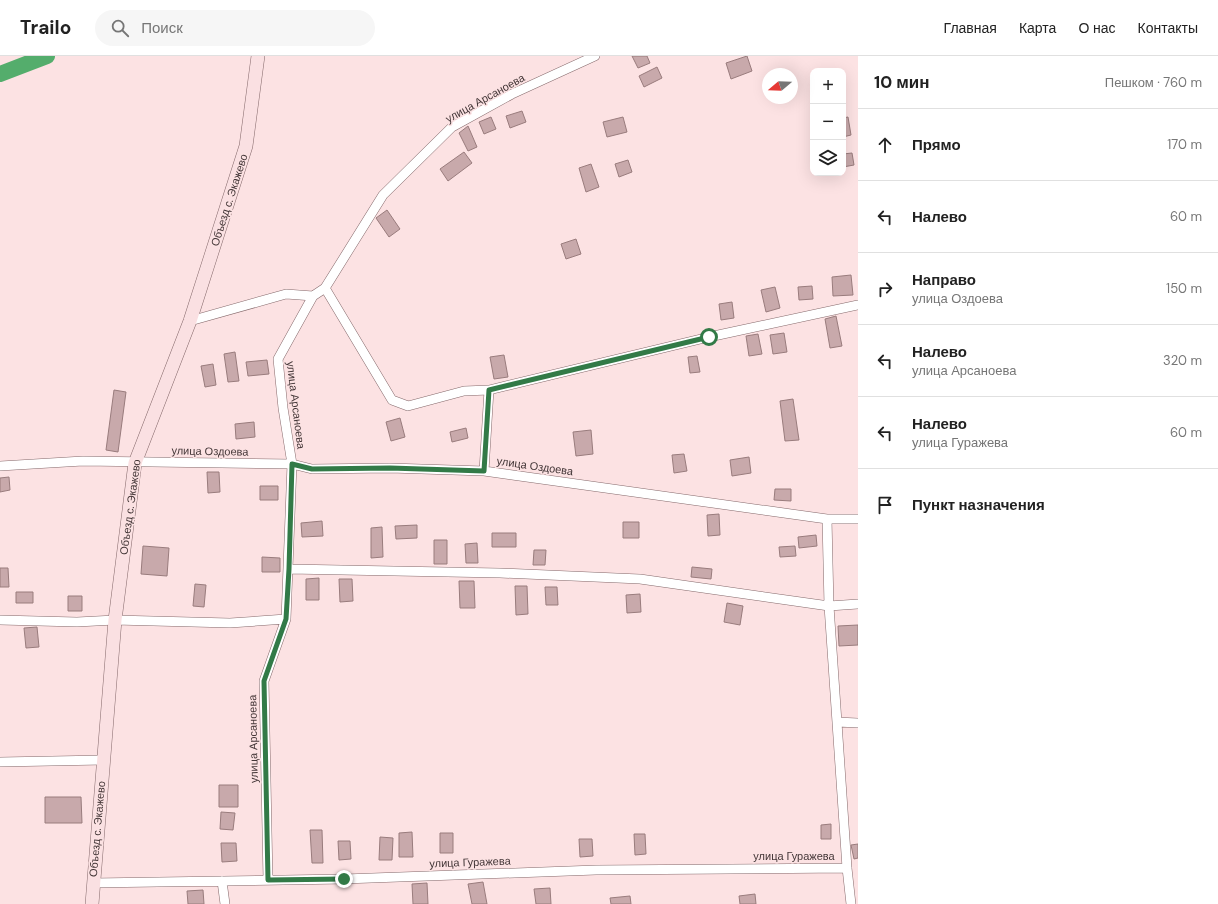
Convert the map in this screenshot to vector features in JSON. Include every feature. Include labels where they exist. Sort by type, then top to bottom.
[{"type":"main road","name":"Объезд с. Экажево","points":[[92,904],[116,620],[135,462],[190,321],[246,146],[258,56]]},
{"type":"street","name":"улица Арсаноева","points":[[268,880],[264,681],[286,619],[292,464],[283,408],[278,359],[313,296],[326,288],[383,196],[452,127],[512,94],[595,56]]},
{"type":"street","points":[[326,288],[392,400],[408,406],[464,391],[489,390],[709,337],[858,305]]},
{"type":"street","points":[[190,321],[286,294],[313,296]]},
{"type":"street","points":[[484,471],[489,390]]},
{"type":"street","name":"улица Оздоева","points":[[0,466],[82,461],[292,464],[312,469],[390,468],[484,471],[827,519],[858,519]]},
{"type":"street","points":[[827,519],[829,606],[850,904]]},
{"type":"street","points":[[289,569],[500,573],[640,579],[829,606],[858,604]]},
{"type":"street","points":[[0,620],[77,622],[116,620],[230,623],[286,619]]},
{"type":"street","points":[[837,722],[858,723]]},
{"type":"street","points":[[0,762],[103,760]]},
{"type":"street","name":"улица Гуражева","points":[[93,883],[344,879],[596,870],[847,868]]},
{"type":"street","points":[[222,881],[225,904]]},
{"type":"building","points":[[632,56],[647,56],[650,63],[638,68]]},
{"type":"building","points":[[747,56],[752,71],[731,79],[726,63]]},
{"type":"building","points":[[657,67],[662,78],[644,87],[639,76]]},
{"type":"building","points":[[522,111],[526,122],[510,128],[506,116]]},
{"type":"building","points":[[491,117],[496,129],[484,134],[479,122]]},
{"type":"building","points":[[623,117],[627,132],[607,137],[603,122]]},
{"type":"building","points":[[846,117],[848,117],[851,135],[846,136]]},
{"type":"building","points":[[468,126],[477,147],[468,151],[459,133]]},
{"type":"building","points":[[464,152],[472,163],[448,181],[440,169]]},
{"type":"building","points":[[852,153],[854,165],[846,166],[846,154]]},
{"type":"building","points":[[628,160],[632,172],[619,177],[615,164]]},
{"type":"building","points":[[591,164],[599,187],[586,192],[579,168]]},
{"type":"building","points":[[387,210],[400,229],[389,237],[376,218]]},
{"type":"building","points":[[576,239],[581,254],[566,259],[561,244]]},
{"type":"building","points":[[851,275],[853,295],[833,296],[832,277]]},
{"type":"building","points":[[812,286],[813,299],[799,300],[798,287]]},
{"type":"building","points":[[775,287],[780,308],[766,312],[761,290]]},
{"type":"building","points":[[732,302],[734,318],[721,320],[719,304]]},
{"type":"building","points":[[836,316],[842,346],[830,348],[825,319]]},
{"type":"building","points":[[784,333],[787,352],[773,354],[770,335]]},
{"type":"building","points":[[758,334],[762,354],[749,356],[746,336]]},
{"type":"building","points":[[235,352],[239,381],[228,382],[224,354]]},
{"type":"building","points":[[504,355],[508,377],[494,379],[490,357]]},
{"type":"building","points":[[697,356],[700,372],[690,373],[688,357]]},
{"type":"building","points":[[267,360],[269,374],[248,376],[246,362]]},
{"type":"building","points":[[213,364],[216,385],[205,387],[201,366]]},
{"type":"building","points":[[114,390],[126,392],[118,452],[106,450]]},
{"type":"building","points":[[793,399],[799,440],[785,441],[780,401]]},
{"type":"building","points":[[400,418],[405,437],[391,441],[386,422]]},
{"type":"building","points":[[254,422],[255,437],[236,439],[235,424]]},
{"type":"building","points":[[466,428],[468,438],[452,442],[450,432]]},
{"type":"building","points":[[591,430],[593,454],[576,456],[573,432]]},
{"type":"building","points":[[684,454],[687,471],[674,473],[672,455]]},
{"type":"building","points":[[749,457],[751,473],[732,476],[730,460]]},
{"type":"building","points":[[207,472],[219,472],[220,492],[208,493]]},
{"type":"building","points":[[9,477],[10,490],[0,492],[0,478]]},
{"type":"building","points":[[260,486],[278,486],[278,500],[260,500]]},
{"type":"building","points":[[775,489],[791,489],[791,501],[774,500]]},
{"type":"building","points":[[719,514],[720,535],[708,536],[707,515]]},
{"type":"building","points":[[322,521],[323,536],[302,537],[301,523]]},
{"type":"building","points":[[623,522],[639,522],[639,538],[623,538]]},
{"type":"building","points":[[417,525],[417,538],[396,539],[395,526]]},
{"type":"building","points":[[382,527],[383,557],[371,558],[371,528]]},
{"type":"building","points":[[492,533],[516,533],[516,547],[492,547]]},
{"type":"building","points":[[816,535],[817,546],[799,548],[798,537]]},
{"type":"building","points":[[434,540],[447,540],[447,564],[434,564]]},
{"type":"building","points":[[477,543],[478,563],[466,563],[465,544]]},
{"type":"building","points":[[143,546],[169,548],[167,576],[141,574]]},
{"type":"building","points":[[795,546],[796,556],[780,557],[779,547]]},
{"type":"building","points":[[534,550],[546,550],[545,565],[533,565]]},
{"type":"building","points":[[262,557],[280,558],[280,572],[262,572]]},
{"type":"building","points":[[692,567],[712,569],[711,579],[691,577]]},
{"type":"building","points":[[0,568],[8,568],[9,587],[0,587]]},
{"type":"building","points":[[319,578],[319,600],[306,600],[306,579]]},
{"type":"building","points":[[339,579],[352,579],[353,601],[340,602]]},
{"type":"building","points":[[459,581],[474,581],[475,608],[460,608]]},
{"type":"building","points":[[195,584],[206,585],[204,607],[193,606]]},
{"type":"building","points":[[515,586],[527,586],[528,614],[516,615]]},
{"type":"building","points":[[545,587],[557,587],[558,605],[546,605]]},
{"type":"building","points":[[16,592],[33,592],[33,603],[16,603]]},
{"type":"building","points":[[640,594],[641,612],[627,613],[626,595]]},
{"type":"building","points":[[68,596],[82,596],[82,611],[68,611]]},
{"type":"building","points":[[727,603],[743,606],[740,625],[724,622]]},
{"type":"building","points":[[858,625],[858,645],[839,646],[838,626]]},
{"type":"building","points":[[37,627],[39,647],[26,648],[24,628]]},
{"type":"building","points":[[219,785],[238,785],[238,807],[219,807]]},
{"type":"building","points":[[45,797],[81,797],[82,823],[45,823]]},
{"type":"building","points":[[221,812],[235,813],[233,830],[220,829]]},
{"type":"building","points":[[831,824],[831,839],[821,839],[821,825]]},
{"type":"building","points":[[310,830],[322,830],[323,863],[312,863]]},
{"type":"building","points":[[412,832],[413,857],[399,857],[399,833]]},
{"type":"building","points":[[440,833],[453,833],[453,853],[440,853]]},
{"type":"building","points":[[634,834],[645,834],[646,854],[635,855]]},
{"type":"building","points":[[380,837],[393,838],[392,860],[379,860]]},
{"type":"building","points":[[579,839],[592,839],[593,856],[580,857]]},
{"type":"building","points":[[338,841],[350,841],[351,859],[339,860]]},
{"type":"building","points":[[221,843],[236,843],[237,861],[222,862]]},
{"type":"building","points":[[858,844],[858,858],[854,859],[851,845]]},
{"type":"building","points":[[483,882],[487,904],[472,904],[468,884]]},
{"type":"building","points":[[427,883],[428,904],[413,904],[412,884]]},
{"type":"building","points":[[550,888],[551,904],[536,904],[534,889]]},
{"type":"building","points":[[203,890],[204,904],[188,904],[187,891]]},
{"type":"building","points":[[755,894],[756,904],[740,904],[739,896]]},
{"type":"building","points":[[630,896],[631,904],[611,904],[610,898]]},
{"type":"waterway","points":[[0,74],[47,56]]},
{"type":"route","points":[[344,879],[268,880],[264,681],[286,619],[292,464],[312,469],[390,468],[484,471],[489,390],[709,337]]}]
